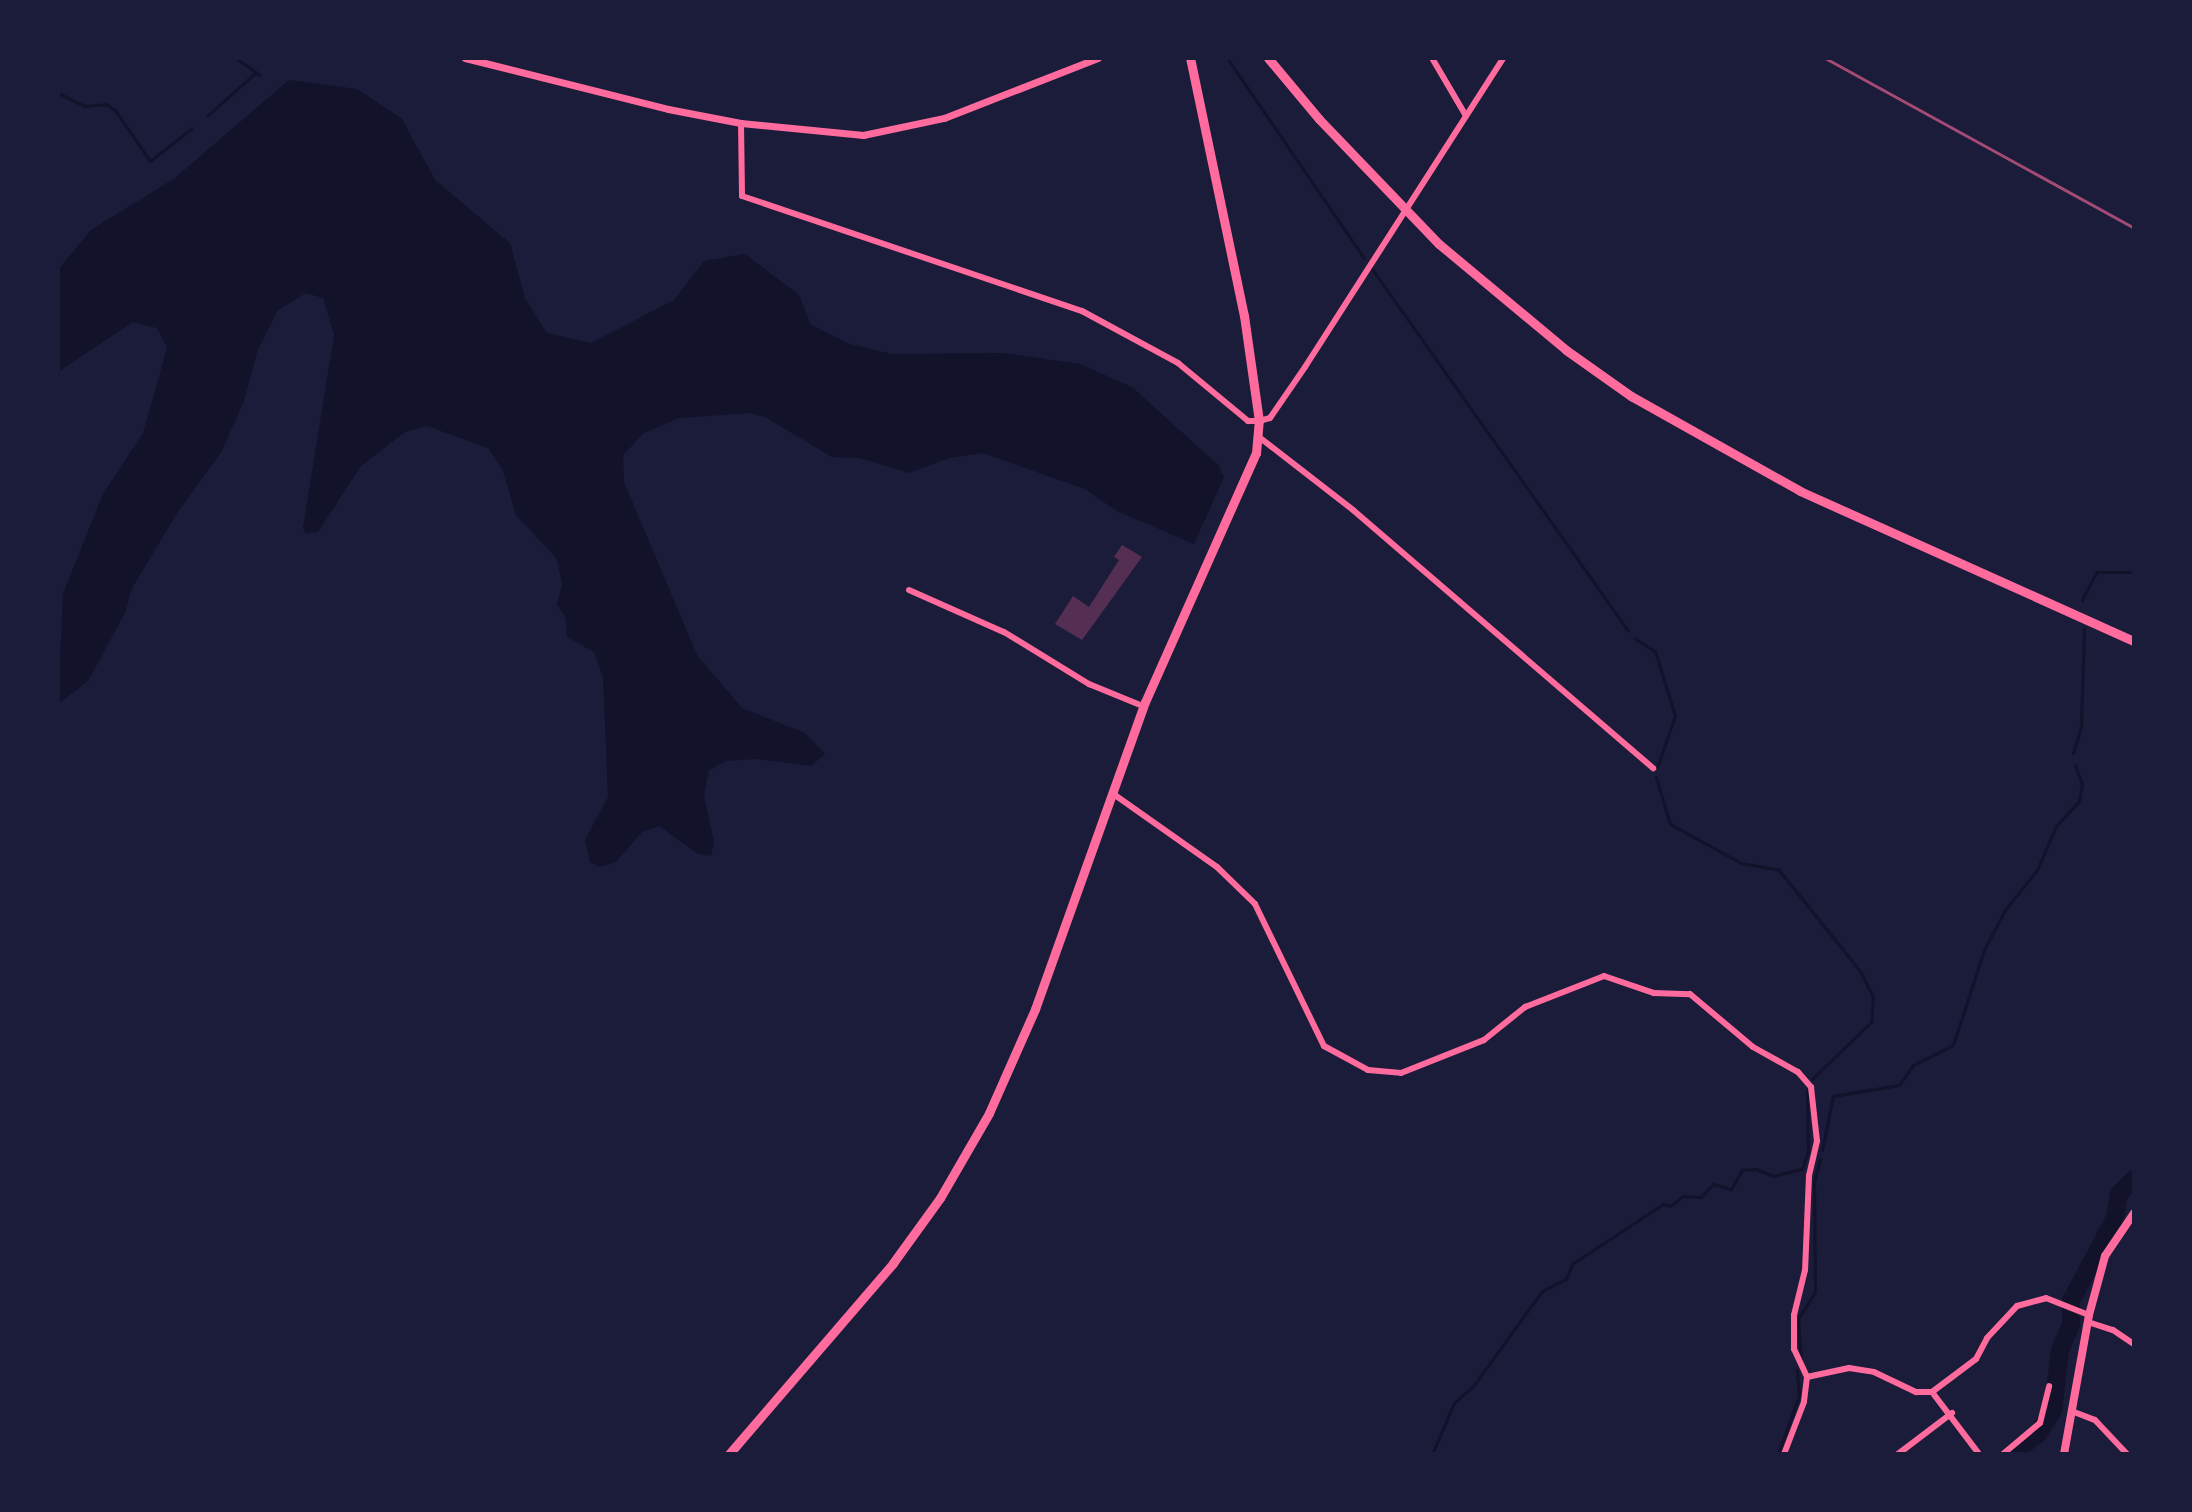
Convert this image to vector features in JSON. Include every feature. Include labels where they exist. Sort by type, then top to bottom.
[{"type":"main road","points":[[729,1454],[893,1263],[973,1143],[1035,1009],[1143,706],[1242,488],[1259,437],[1244,316],[1190,58]]},
{"type":"main road","points":[[1268,58],[1404,210],[1483,284],[1566,350],[1675,423],[1800,491],[2134,641]]},
{"type":"main road","points":[[2064,1454],[2074,1412],[2088,1319],[2105,1256],[2134,1213]]},
{"type":"street","points":[[465,58],[741,123],[863,135],[944,118],[1098,58]]},
{"type":"street","points":[[1432,58],[1466,116]]},
{"type":"street","points":[[741,123],[742,196],[1082,311],[1178,363],[1248,421],[1259,421],[1270,418],[1296,380],[1503,58]]},
{"type":"street","points":[[1259,437],[1353,510],[1653,768]]},
{"type":"street","points":[[909,590],[1004,632],[1089,684],[1143,706]]},
{"type":"street","points":[[1111,793],[1217,867],[1255,904],[1324,1046],[1368,1070],[1401,1073],[1484,1040],[1525,1007],[1604,976],[1654,993],[1690,994],[1753,1047],[1798,1072],[1811,1087],[1817,1141],[1809,1176],[1805,1270],[1794,1315],[1794,1349],[1807,1377],[1804,1402],[1784,1454]]},
{"type":"street","points":[[1807,1377],[1849,1368],[1874,1372],[1916,1392],[1932,1392],[1976,1359],[1987,1338],[2017,1306],[2046,1298],[2070,1307],[2134,1344]]},
{"type":"street","points":[[2003,1454],[2040,1423],[2049,1386]]},
{"type":"street","points":[[1932,1392],[1952,1413],[1979,1454]]},
{"type":"street","points":[[2074,1412],[2095,1420],[2127,1454]]},
{"type":"street","points":[[1898,1454],[1952,1413]]},
{"type":"shaded area","points":[[289,80],[357,89],[402,119],[435,180],[510,243],[525,298],[547,333],[591,343],[674,300],[704,261],[745,254],[799,295],[811,325],[850,344],[892,354],[1003,353],[1080,364],[1132,387],[1218,465],[1224,477],[1194,544],[1117,511],[1085,489],[983,453],[949,458],[909,473],[860,458],[832,457],[765,417],[750,413],[679,418],[644,433],[623,455],[624,482],[697,655],[742,708],[805,733],[825,754],[811,766],[756,759],[726,761],[709,770],[704,795],[714,842],[711,856],[698,854],[659,826],[642,832],[616,862],[600,867],[590,862],[585,840],[608,797],[603,677],[594,652],[567,637],[566,619],[557,604],[562,585],[557,559],[516,515],[503,471],[488,448],[427,426],[405,432],[361,466],[318,532],[306,534],[303,528],[334,335],[323,298],[306,293],[278,310],[257,352],[244,401],[221,453],[177,513],[132,588],[125,613],[88,681],[58,704],[63,594],[103,494],[143,433],[167,348],[157,328],[133,322],[58,372],[58,270],[91,230],[175,178]]},
{"type":"building","points":[[1122,545],[1142,557],[1082,640],[1055,624],[1073,596],[1089,607],[1119,560],[1114,557]]},
{"type":"waterway","points":[[236,58],[259,75]]},
{"type":"waterway","points":[[1227,58],[1364,258]]},
{"type":"waterway","points":[[207,116],[256,72]]},
{"type":"waterway","points":[[58,93],[85,106],[106,104],[115,110],[150,161],[192,128]]},
{"type":"waterway","points":[[1372,269],[1628,631]]},
{"type":"waterway","points":[[2082,600],[2096,572],[2134,572]]},
{"type":"waterway","points":[[2073,753],[2081,726],[2084,629]]},
{"type":"waterway","points":[[1634,638],[1655,651],[1675,716],[1657,767]]},
{"type":"waterway","points":[[1822,1150],[1833,1096],[1899,1085],[1913,1065],[1953,1045],[1984,950],[2005,910],[2037,870],[2056,826],[2079,801],[2082,784],[2075,765]]},
{"type":"waterway","points":[[1656,777],[1670,824],[1741,863],[1779,870],[1860,971],[1873,996],[1871,1022],[1812,1079]]},
{"type":"waterway","points":[[1432,1454],[1454,1403],[1474,1385],[1542,1291],[1566,1279],[1572,1264],[1663,1204],[1670,1206],[1683,1196],[1701,1197],[1713,1184],[1731,1189],[1742,1170],[1756,1169],[1773,1176],[1802,1169],[1808,1151],[1807,1090]]},
{"type":"waterway","points":[[1801,1359],[1798,1319],[1815,1292],[1814,1183],[1820,1159]]},
{"type":"waterway","points":[[2012,1454],[2038,1434],[2053,1410],[2060,1350],[2071,1324],[2071,1301],[2115,1218],[2119,1194],[2134,1179]]},
{"type":"waterway","points":[[1778,1454],[1799,1395],[1797,1370]]},
{"type":"railway","points":[[1825,58],[2134,228]]}]
